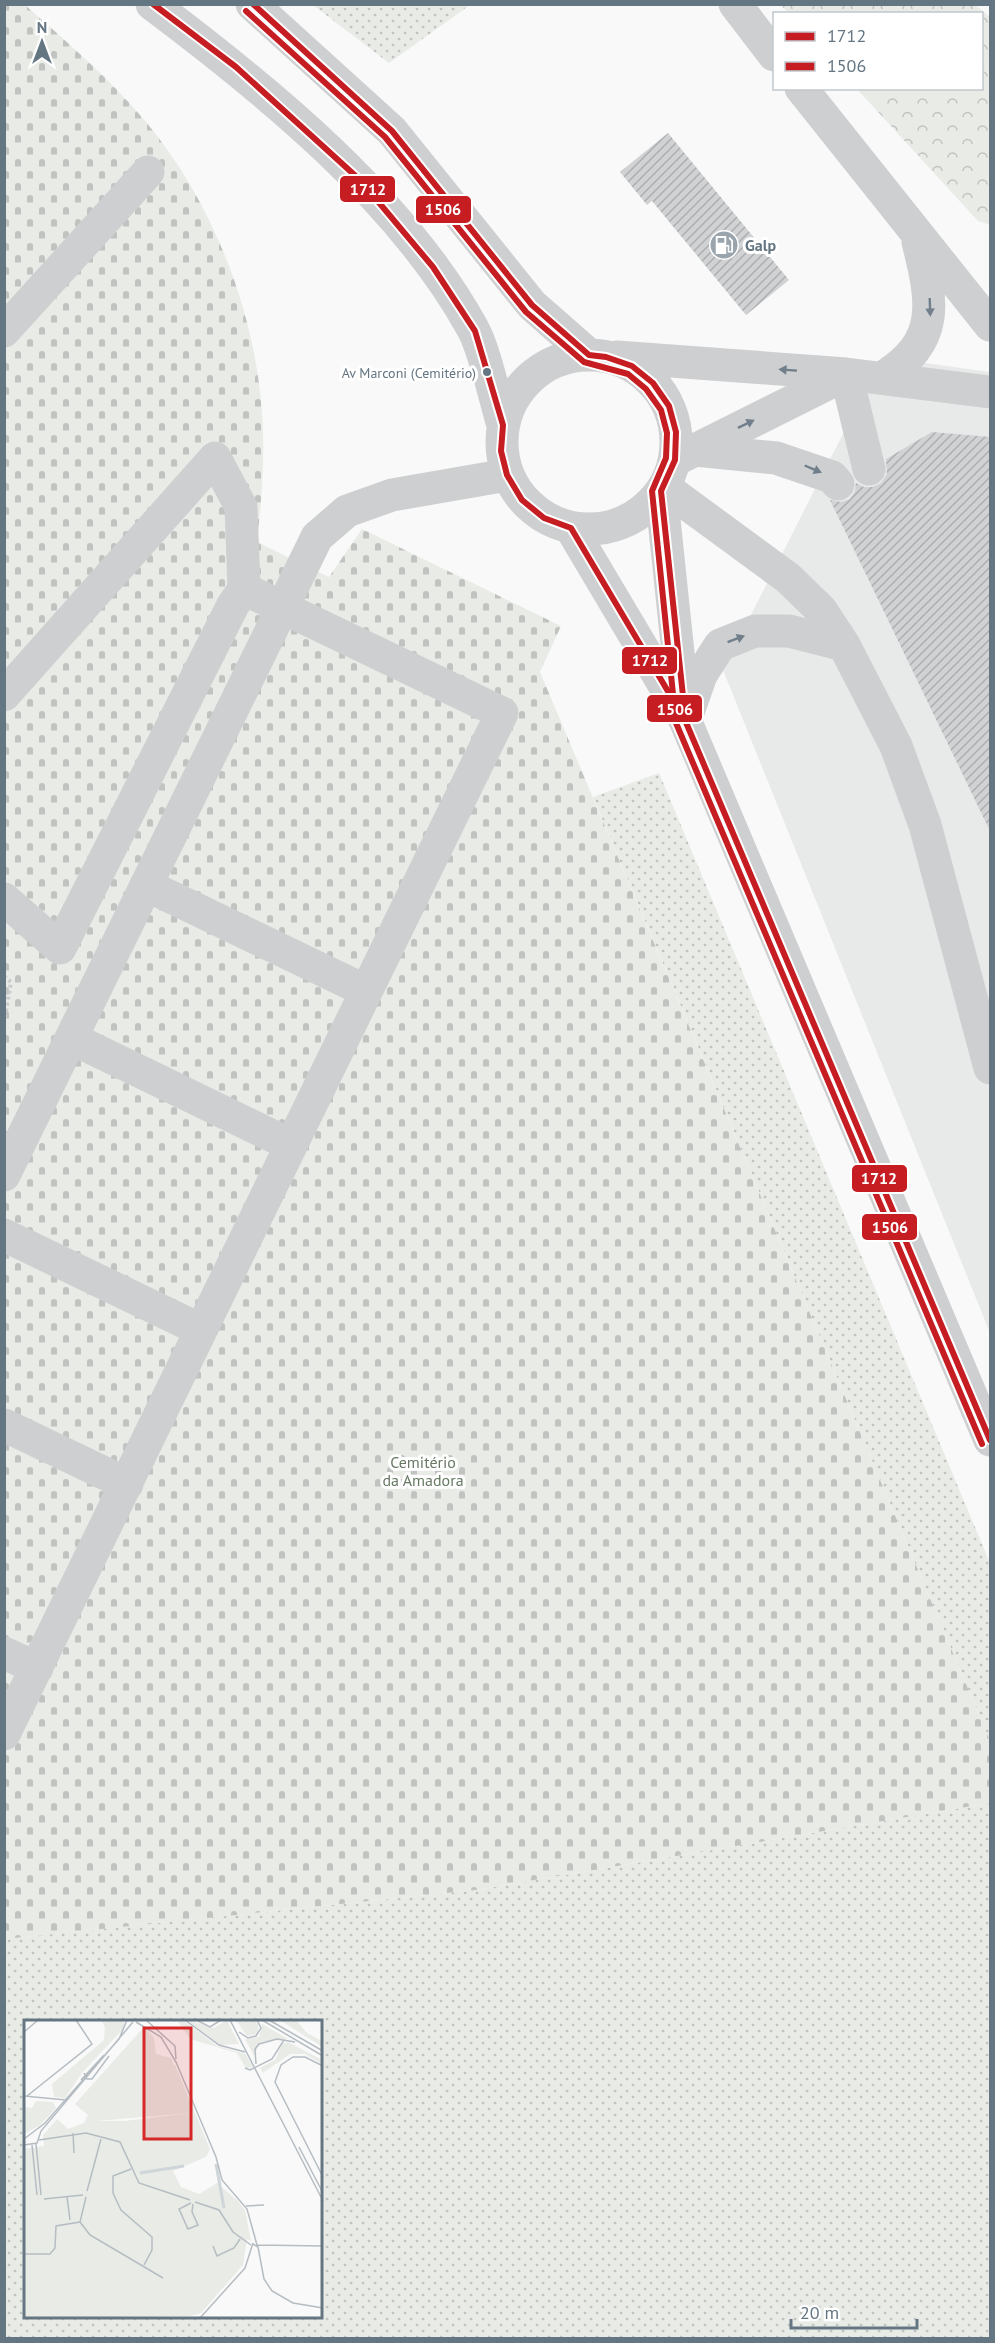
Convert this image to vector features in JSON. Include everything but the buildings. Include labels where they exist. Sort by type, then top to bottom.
[{"type":"street","points":[[152,4],[236,67],[360,180],[426,258],[475,331],[502,425]]},
{"type":"street","points":[[252,4],[392,131],[532,305],[598,356],[632,366],[653,383],[669,406],[676,432],[673,472],[685,720]]},
{"type":"street","points":[[735,4],[773,54]]},
{"type":"street","points":[[803,90],[990,325]]},
{"type":"street","points":[[4,331],[147,172]]},
{"type":"street","points":[[882,378],[901,366],[921,343],[930,319],[929,285],[914,229]]},
{"type":"street","points":[[846,374],[673,472],[644,510],[622,523],[597,529],[571,528],[544,518],[522,500],[507,475],[501,450],[502,425],[511,401],[527,380],[548,365],[572,356],[846,374],[990,392]]},
{"type":"street","points":[[846,374],[869,469]]},
{"type":"street","points":[[4,694],[215,458],[241,507],[244,589],[232,605],[60,948],[4,899]]},
{"type":"street","points":[[673,472],[776,458],[832,477],[838,484]]},
{"type":"street","points":[[673,472],[821,610],[844,645],[896,746],[925,825],[990,1068]]},
{"type":"street","points":[[4,1175],[317,537],[347,512],[392,495],[507,475]]},
{"type":"street","points":[[571,528],[685,720],[990,1440]]},
{"type":"street","points":[[4,1734],[502,713],[244,589]]},
{"type":"street","points":[[685,720],[701,675],[720,645],[755,631],[789,631],[844,645]]},
{"type":"street","points":[[146,885],[366,991]]},
{"type":"street","points":[[71,1038],[291,1145]]},
{"type":"street","points":[[4,1235],[201,1330]]},
{"type":"street","points":[[4,1425],[127,1484]]},
{"type":"street","points":[[4,1653],[37,1668]]},
{"type":"path","points":[[4,976],[11,982],[4,1023]]},
{"type":"shaded area","points":[[882,357],[990,372],[990,1333],[723,670]]},
{"type":"green space","name":"Cemitério da Amadora","points":[[4,5],[25,5],[118,91],[171,155],[213,228],[230,268],[243,308],[260,391],[263,460],[257,542],[329,577],[362,529],[561,626],[540,672],[990,1741],[990,1803],[476,1890],[5,1939]]},
{"type":"green space","points":[[313,5],[470,5],[389,63]]},
{"type":"green space","points":[[781,5],[975,5],[990,17],[990,225],[978,221],[858,90],[983,90],[983,12],[787,12]]},
{"type":"green space","points":[[659,773],[990,1563],[990,1741],[593,797]]},
{"type":"green space","points":[[990,1803],[990,2338],[5,2338],[4,1939],[476,1890]]},
{"type":"transit line","name":"1712","points":[[153,4],[236,67],[360,180],[433,267],[475,331],[503,425],[501,451],[507,475],[522,500],[544,518],[571,528],[685,720],[990,1440]]},
{"type":"transit line","name":"1712","points":[[253,4],[392,131],[532,305],[589,355],[606,357],[632,366],[653,383],[669,406],[676,432],[675,460],[661,491],[683,696]]},
{"type":"transit line","name":"1506","points":[[246,11],[385,137],[526,312],[584,362],[628,374],[646,389],[661,410],[667,433],[666,458],[652,491],[676,723],[982,1444]]},
{"type":"place","name":"Galp","points":[[724,245]]},
{"type":"place","name":"Av Marconi (Cemitério)","points":[[487,372]]}]
